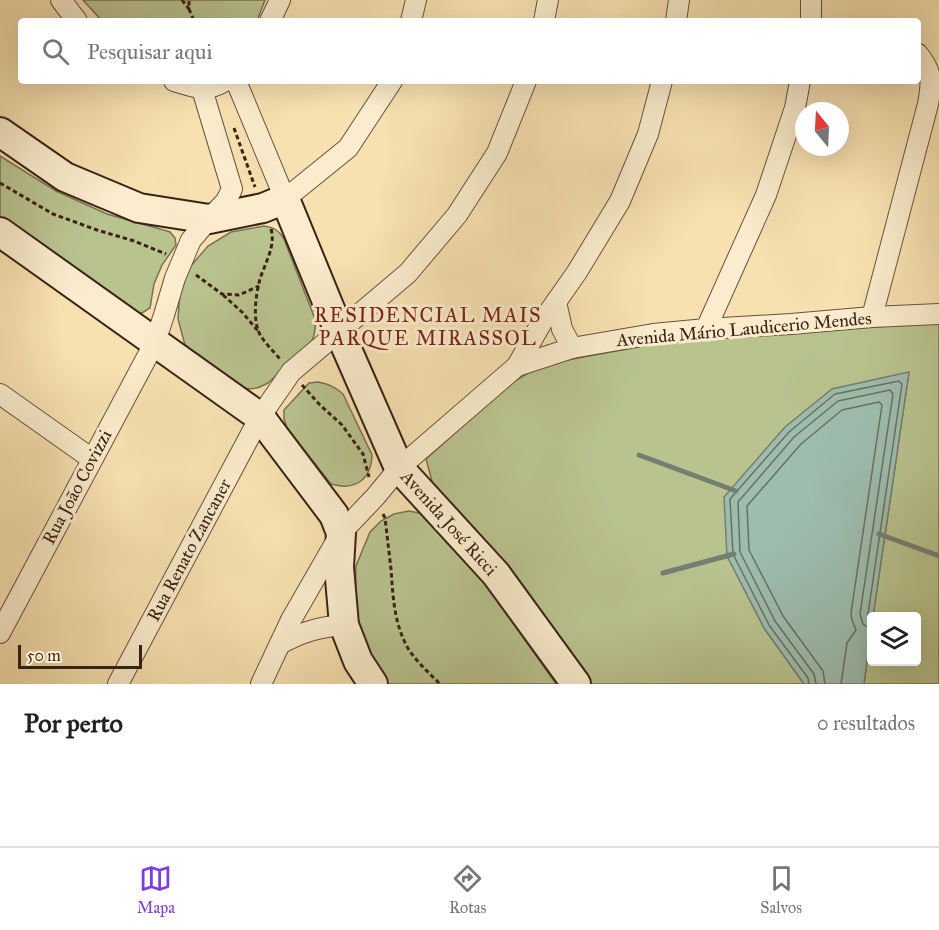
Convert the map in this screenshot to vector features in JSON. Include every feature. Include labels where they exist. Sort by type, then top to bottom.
[{"type":"street","points":[[61,0],[75,18]]},
{"type":"street","points":[[272,18],[280,0]]},
{"type":"street","points":[[412,18],[416,0]]},
{"type":"street","points":[[545,18],[548,0]]},
{"type":"street","points":[[676,18],[679,0]]},
{"type":"street","points":[[811,0],[811,18]]},
{"type":"street","points":[[872,317],[928,104],[931,84],[927,66],[921,58]]},
{"type":"street","points":[[184,84],[202,89],[220,84]]},
{"type":"street","name":"Avenida José Ricci","points":[[237,84],[274,203],[339,331],[399,468],[496,574],[576,684]]},
{"type":"street","points":[[0,132],[65,177],[139,208],[209,219],[274,203],[348,148],[390,84]]},
{"type":"street","name":"Rua Renato Zancaner","points":[[118,684],[260,417],[291,372],[408,273],[457,215],[497,153],[525,84]]},
{"type":"street","points":[[261,684],[291,620],[341,533],[399,468],[517,366],[542,322],[577,272],[620,201],[648,134],[661,84]]},
{"type":"street","points":[[706,329],[766,195],[795,108],[799,84]]},
{"type":"street","points":[[154,342],[175,278],[191,240],[226,201],[232,189],[202,89]]},
{"type":"street","points":[[0,232],[260,417],[334,515],[341,533],[339,567],[344,625],[358,661],[373,684]]},
{"type":"street","points":[[556,302],[562,329],[572,348]]},
{"type":"street","name":"Avenida Mário Laudicerio Mendes","points":[[517,366],[572,348],[653,334],[872,317],[939,315]]},
{"type":"street","name":"Rua João Covizzi","points":[[0,633],[154,342]]},
{"type":"street","points":[[0,394],[92,459]]},
{"type":"street","points":[[280,644],[300,633],[344,625]]},
{"type":"path","points":[[182,0],[193,18]]},
{"type":"path","points":[[189,0],[189,9]]},
{"type":"path","points":[[231,118],[274,203],[270,252],[256,301],[258,331]]},
{"type":"path","points":[[0,183],[53,214],[134,241],[167,255],[181,264],[242,312],[320,405],[342,424],[363,454],[385,518],[393,600],[399,627],[408,648],[423,669],[440,684]]},
{"type":"path","points":[[222,294],[239,295],[259,286]]},
{"type":"green space","points":[[83,0],[265,0],[258,18],[99,18]]},
{"type":"green space","points":[[0,156],[56,191],[107,214],[170,232],[175,238],[176,245],[162,265],[154,284],[150,308],[142,313],[135,312],[0,221]]},
{"type":"green space","points":[[264,226],[276,230],[284,239],[315,319],[315,328],[311,343],[268,383],[247,389],[185,345],[178,319],[180,292],[190,267],[208,246],[231,232]]},
{"type":"green space","points":[[939,323],[939,684],[864,684],[867,661],[867,666],[921,666],[921,612],[874,612],[909,372],[764,628],[804,684],[584,684],[433,485],[426,459],[508,385],[535,369],[562,361],[706,337]]},
{"type":"green space","points":[[318,382],[332,386],[343,394],[372,455],[369,471],[365,477],[354,484],[340,486],[331,484],[287,428],[284,410],[309,383]]},
{"type":"green space","points":[[409,511],[424,514],[447,534],[556,684],[388,684],[384,681],[369,654],[355,615],[356,566],[370,532],[381,521],[394,514]]},
{"type":"water","points":[[909,372],[874,612],[867,612],[867,661],[864,684],[804,684],[764,628],[727,556],[724,497],[785,427],[832,389]]},
{"type":"waterway","points":[[639,455],[736,491]]},
{"type":"waterway","points":[[879,534],[939,556]]},
{"type":"waterway","points":[[663,573],[734,554]]},
{"type":"district","name":"RESIDENCIAL MAIS PARQUE MIRASSOL","points":[[428,326]]}]
